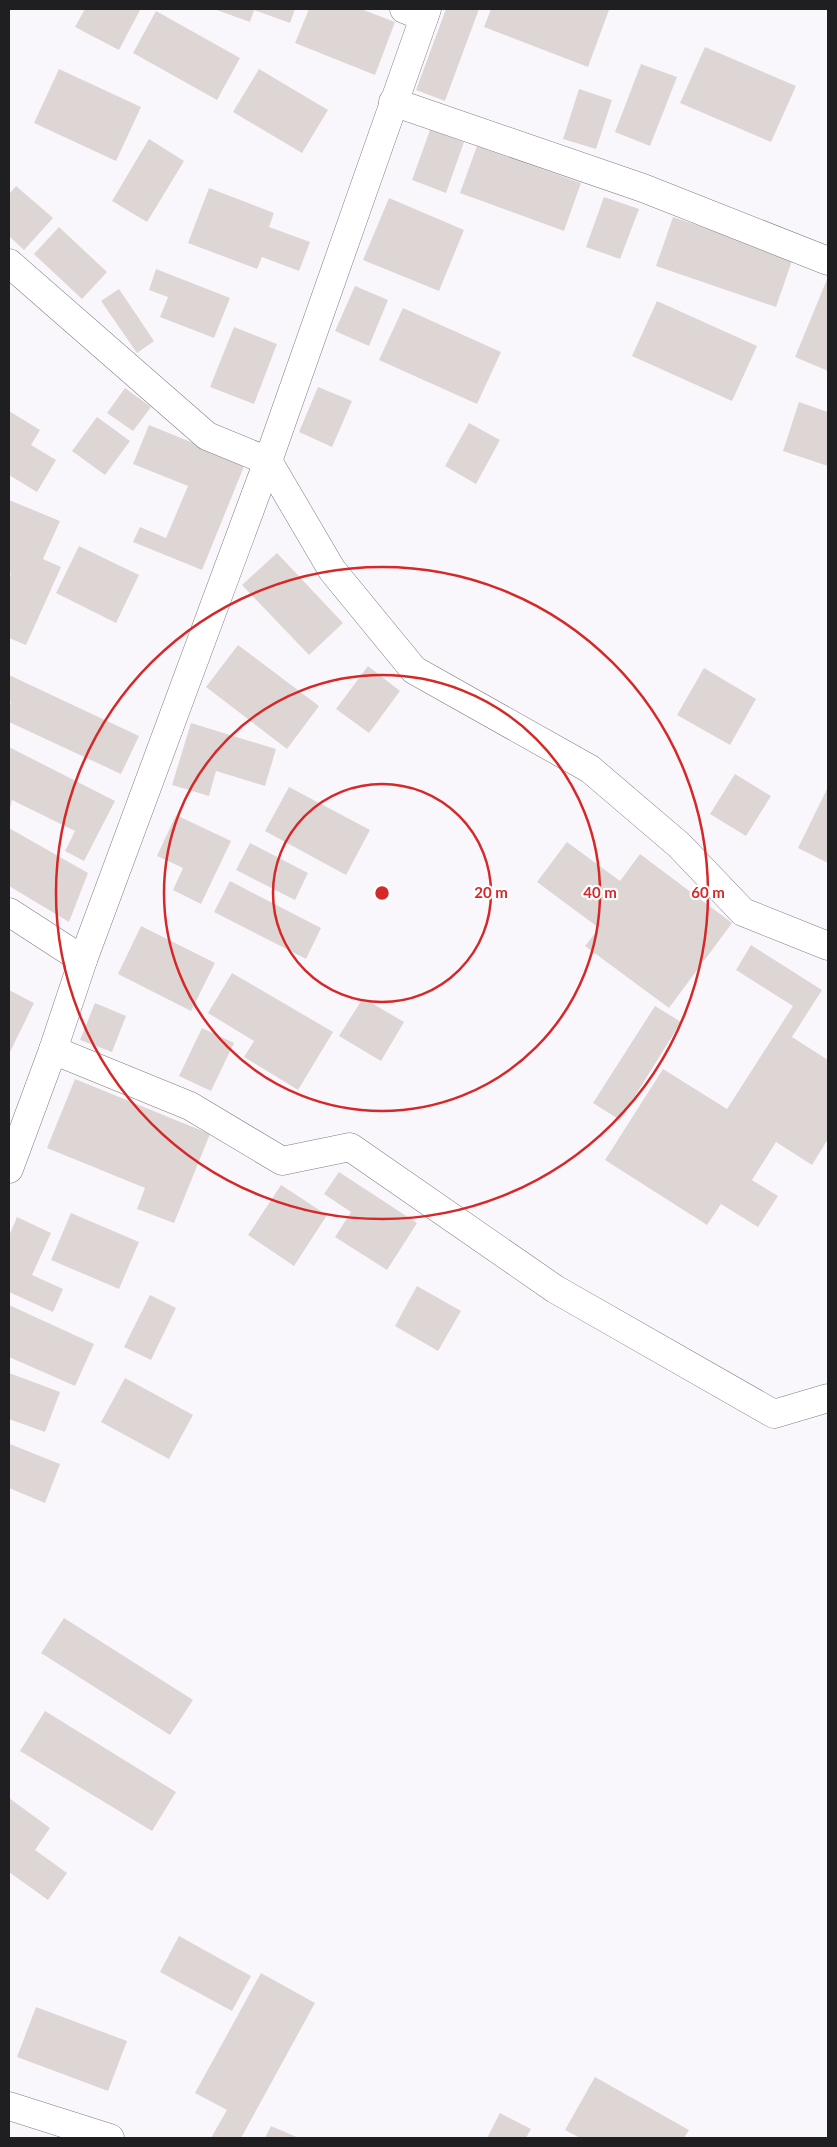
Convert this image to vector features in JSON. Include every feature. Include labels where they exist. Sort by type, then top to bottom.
[{"type":"street","points":[[9,1169],[53,1050],[83,960],[268,461],[393,102],[418,11]]},
{"type":"street","points":[[393,102],[643,188],[828,262]]},
{"type":"street","points":[[9,263],[207,436],[268,461],[332,570],[414,670],[590,769],[679,845],[743,912],[828,946]]},
{"type":"street","points":[[9,912],[83,960]]},
{"type":"street","points":[[53,1050],[190,1106],[282,1161],[350,1147],[556,1289],[774,1414],[828,1398]]},
{"type":"street","points":[[9,2106],[110,2138]]},
{"type":"building","points":[[85,9],[140,10],[119,50],[75,27]]},
{"type":"building","points":[[214,9],[295,9],[290,23],[254,10],[250,22]]},
{"type":"building","points":[[309,9],[361,9],[395,22],[375,75],[295,43]]},
{"type":"building","points":[[446,9],[479,9],[445,101],[416,90]]},
{"type":"building","points":[[491,9],[609,10],[588,67],[484,27]]},
{"type":"building","points":[[156,11],[240,58],[217,100],[133,53]]},
{"type":"building","points":[[705,47],[796,86],[771,142],[680,103]]},
{"type":"building","points":[[641,64],[677,77],[650,146],[615,132]]},
{"type":"building","points":[[59,69],[141,107],[116,161],[34,123]]},
{"type":"building","points":[[259,69],[328,110],[302,153],[233,112]]},
{"type":"building","points":[[579,89],[612,100],[596,149],[563,139]]},
{"type":"building","points":[[430,130],[464,142],[446,193],[412,180]]},
{"type":"building","points":[[149,139],[184,161],[147,222],[112,201]]},
{"type":"building","points":[[477,146],[581,183],[564,231],[460,193]]},
{"type":"building","points":[[16,186],[53,218],[24,250],[9,236],[9,194]]},
{"type":"building","points":[[209,188],[274,213],[269,227],[310,242],[299,271],[262,257],[257,269],[188,243]]},
{"type":"building","points":[[604,197],[639,209],[620,259],[586,247]]},
{"type":"building","points":[[389,198],[464,230],[439,291],[363,260]]},
{"type":"building","points":[[673,217],[793,258],[776,307],[656,266]]},
{"type":"building","points":[[59,227],[107,272],[82,299],[34,254]]},
{"type":"building","points":[[156,269],[230,298],[214,338],[160,317],[168,297],[149,290]]},
{"type":"building","points":[[828,277],[828,371],[795,357]]},
{"type":"building","points":[[355,286],[388,300],[369,346],[335,331]]},
{"type":"building","points":[[119,289],[154,341],[137,353],[101,301]]},
{"type":"building","points":[[657,301],[757,346],[732,401],[632,356]]},
{"type":"building","points":[[403,308],[501,352],[477,404],[379,360]]},
{"type":"building","points":[[234,327],[277,344],[254,404],[210,387]]},
{"type":"building","points":[[318,387],[352,401],[332,447],[299,432]]},
{"type":"building","points":[[125,388],[151,407],[133,431],[107,413]]},
{"type":"building","points":[[799,402],[828,412],[828,466],[783,451]]},
{"type":"building","points":[[9,411],[40,430],[31,445],[56,460],[37,492],[9,475]]},
{"type":"building","points":[[97,417],[130,441],[105,475],[72,451]]},
{"type":"building","points":[[469,423],[500,440],[476,484],[445,466]]},
{"type":"building","points":[[149,425],[245,464],[202,570],[133,542],[140,527],[166,538],[188,486],[133,464]]},
{"type":"building","points":[[9,500],[60,521],[43,559],[61,567],[26,645],[9,638],[9,579],[11,574],[9,573]]},
{"type":"building","points":[[79,546],[139,575],[116,623],[56,593]]},
{"type":"building","points":[[277,553],[343,623],[309,655],[242,585]]},
{"type":"building","points":[[238,645],[319,706],[287,749],[206,687]]},
{"type":"building","points":[[368,666],[400,691],[369,733],[336,709]]},
{"type":"building","points":[[704,668],[756,699],[730,745],[677,715]]},
{"type":"building","points":[[9,675],[139,736],[121,774],[9,722],[11,702],[9,701]]},
{"type":"building","points":[[191,723],[276,749],[265,786],[216,771],[209,796],[172,785]]},
{"type":"building","points":[[9,747],[115,801],[84,861],[65,851],[75,831],[12,800],[9,813]]},
{"type":"building","points":[[735,774],[771,796],[746,836],[710,814]]},
{"type":"building","points":[[289,787],[370,830],[346,875],[265,831]]},
{"type":"building","points":[[828,787],[828,863],[798,848]]},
{"type":"building","points":[[176,815],[231,841],[201,904],[173,890],[183,868],[157,856]]},
{"type":"building","points":[[9,828],[88,873],[69,922],[9,886]]},
{"type":"building","points":[[567,842],[620,881],[640,854],[732,923],[669,1008],[585,946],[599,928],[537,882]]},
{"type":"building","points":[[250,843],[308,873],[295,900],[236,870]]},
{"type":"building","points":[[230,881],[321,928],[306,959],[214,912]]},
{"type":"building","points":[[141,926],[215,963],[191,1011],[118,974]]},
{"type":"building","points":[[751,945],[822,990],[792,1037],[828,1060],[828,1139],[812,1165],[776,1142],[752,1180],[778,1196],[758,1227],[721,1204],[707,1225],[605,1160],[663,1069],[727,1109],[793,1006],[736,970]]},
{"type":"building","points":[[232,973],[333,1032],[298,1090],[244,1057],[254,1041],[208,1013]]},
{"type":"building","points":[[9,990],[34,1003],[9,1054]]},
{"type":"building","points":[[363,998],[404,1022],[381,1061],[339,1036]]},
{"type":"building","points":[[95,1003],[126,1016],[112,1052],[80,1040]]},
{"type":"building","points":[[655,1006],[681,1022],[620,1120],[593,1103]]},
{"type":"building","points":[[202,1028],[234,1043],[211,1091],[179,1076]]},
{"type":"building","points":[[75,1079],[210,1134],[174,1223],[137,1209],[145,1188],[47,1148]]},
{"type":"building","points":[[339,1172],[417,1223],[387,1270],[335,1237],[351,1212],[324,1194]]},
{"type":"building","points":[[281,1185],[327,1215],[294,1266],[248,1235]]},
{"type":"building","points":[[71,1213],[139,1242],[119,1289],[51,1260]]},
{"type":"building","points":[[17,1217],[51,1233],[32,1275],[63,1289],[53,1312],[9,1292],[9,1236]]},
{"type":"building","points":[[417,1286],[461,1311],[438,1351],[395,1326]]},
{"type":"building","points":[[150,1295],[176,1308],[151,1360],[124,1347]]},
{"type":"building","points":[[9,1305],[94,1344],[75,1386],[9,1357]]},
{"type":"building","points":[[9,1373],[60,1392],[45,1432],[9,1419]]},
{"type":"building","points":[[125,1378],[193,1415],[169,1459],[101,1422]]},
{"type":"building","points":[[10,1444],[60,1464],[45,1503],[9,1488]]},
{"type":"building","points":[[64,1618],[193,1700],[170,1735],[41,1653]]},
{"type":"building","points":[[45,1711],[176,1792],[152,1831],[20,1751]]},
{"type":"building","points":[[9,1798],[50,1828],[35,1850],[67,1873],[48,1900],[9,1872]]},
{"type":"building","points":[[179,1936],[251,1976],[232,2011],[160,1972]]},
{"type":"building","points":[[261,1973],[315,2003],[241,2138],[211,2138],[227,2110],[195,2093]]},
{"type":"building","points":[[36,2007],[127,2041],[108,2091],[17,2057]]},
{"type":"building","points":[[595,2077],[689,2130],[684,2138],[580,2138],[565,2130]]},
{"type":"building","points":[[500,2113],[531,2129],[526,2138],[487,2138]]},
{"type":"building","points":[[271,2126],[299,2138],[265,2138]]}]
